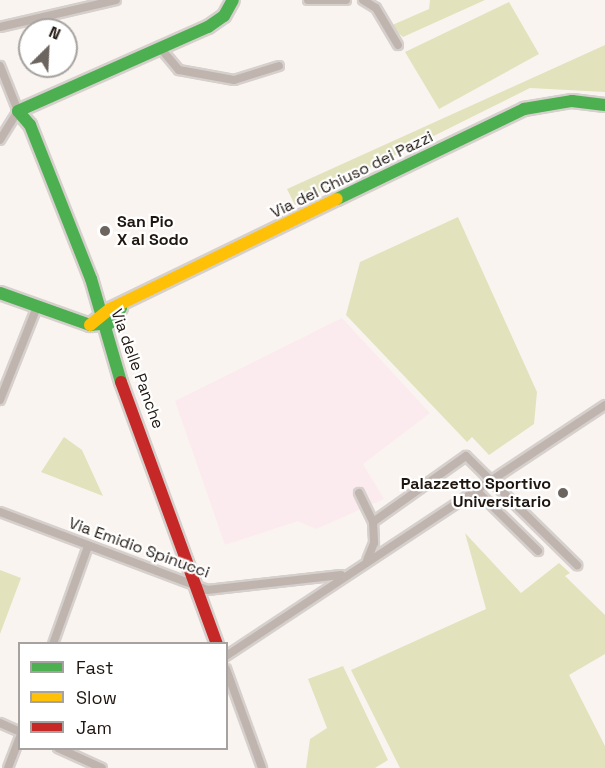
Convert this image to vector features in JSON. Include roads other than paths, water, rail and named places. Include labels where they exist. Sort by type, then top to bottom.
[{"type":"street","points":[[0,27],[116,0]]},
{"type":"street","points":[[0,140],[18,111],[162,50],[213,25],[233,0]]},
{"type":"street","points":[[308,0],[346,0]]},
{"type":"street","points":[[363,0],[376,8],[398,45]]},
{"type":"street","points":[[162,50],[179,70],[234,80],[279,66]]},
{"type":"street","points":[[0,66],[18,111]]},
{"type":"street","name":"Via del Chiuso dei Pazzi","points":[[97,324],[121,308],[524,109],[565,102],[605,105]]},
{"type":"street","name":"Via delle Panche","points":[[18,111],[30,125],[69,220],[97,324],[198,588],[216,642]]},
{"type":"street","points":[[0,293],[37,307],[97,324]]},
{"type":"street","points":[[0,400],[37,307]]},
{"type":"street","points":[[228,655],[342,575],[605,405]]},
{"type":"street","points":[[373,522],[466,456],[578,565]]},
{"type":"street","points":[[476,490],[538,551]]},
{"type":"street","points":[[358,493],[373,522],[374,543],[367,560]]},
{"type":"street","name":"Via Emidio Spinucci","points":[[0,512],[198,588],[342,575]]},
{"type":"street","points":[[54,642],[88,546]]},
{"type":"street","points":[[228,674],[262,768]]},
{"type":"street","points":[[0,723],[18,731]]},
{"type":"street","points":[[8,768],[18,742]]},
{"type":"street","points":[[62,750],[102,768]]},
{"type":"place","name":"San Pio X al Sodo","points":[[105,231]]},
{"type":"place","name":"Palazzetto Sportivo Universitario","points":[[563,493]]}]
